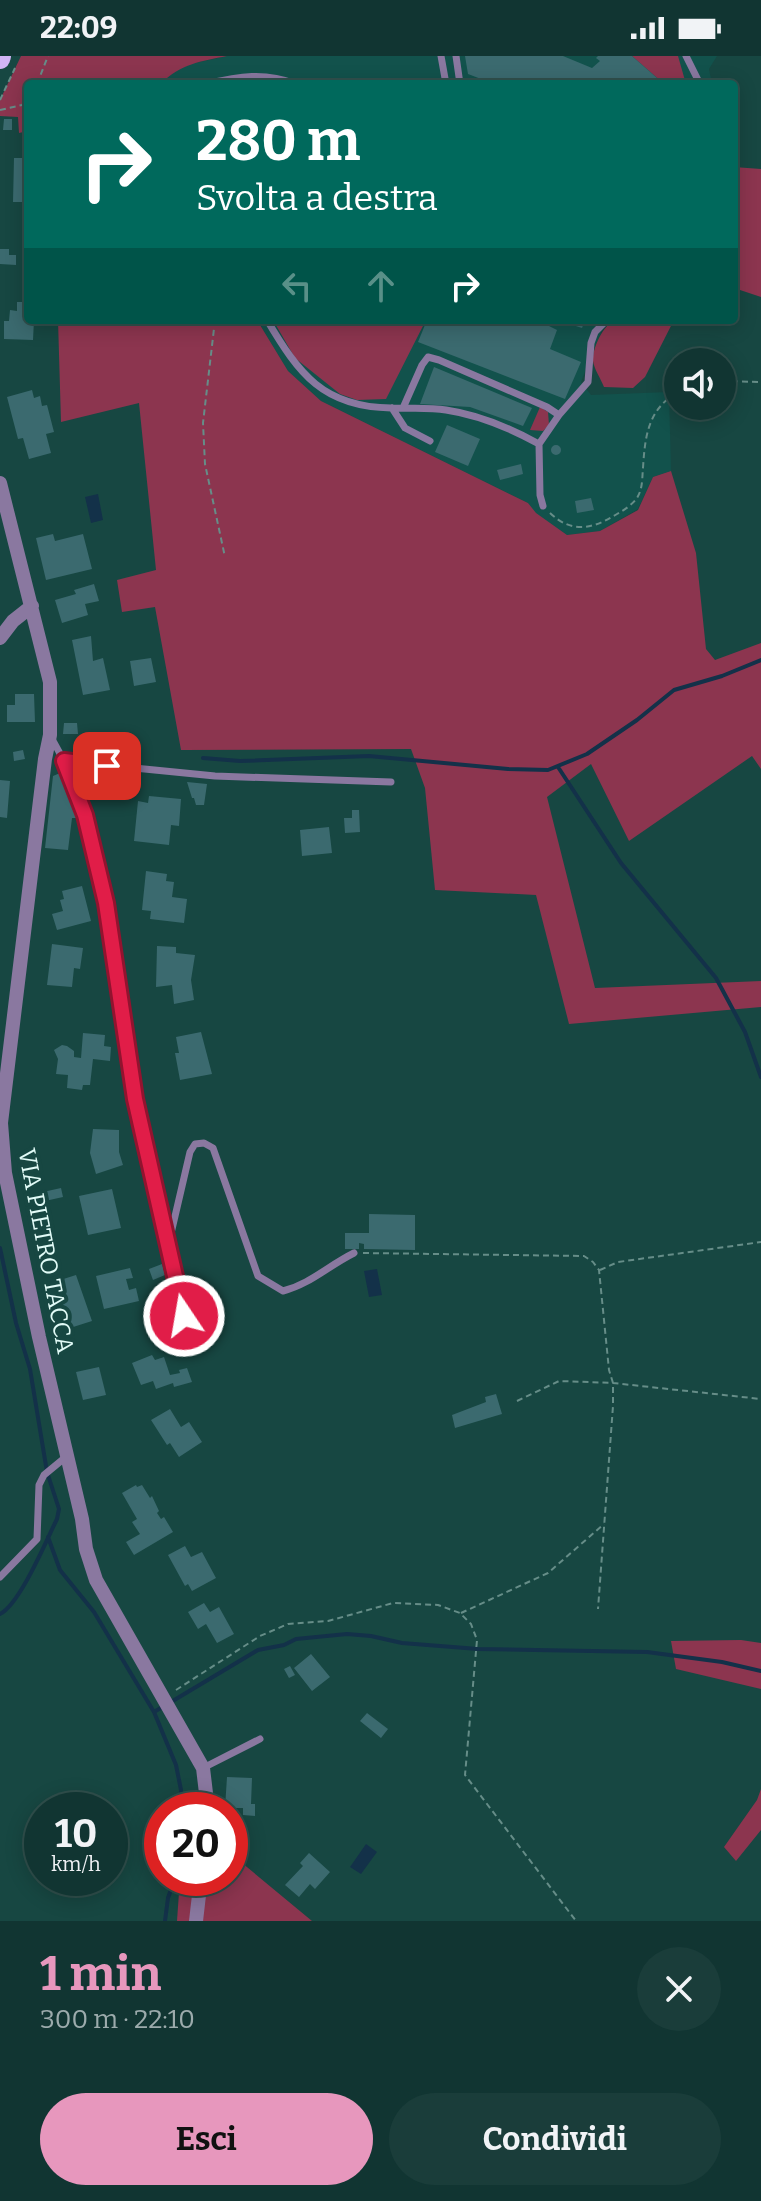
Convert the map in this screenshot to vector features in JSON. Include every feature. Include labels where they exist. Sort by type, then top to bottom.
[{"type":"street","name":"VIA PIETRO TACCA","points":[[0,483],[50,682],[50,735],[1,1123],[5,1173],[86,1549],[96,1580],[203,1768],[206,1792]]},
{"type":"street","points":[[0,638],[13,621],[32,606]]},
{"type":"street","points":[[196,1921],[199,1896]]},
{"type":"lane","points":[[441,56],[445,80]]},
{"type":"lane","points":[[456,56],[459,80]]},
{"type":"lane","points":[[686,56],[698,80]]},
{"type":"lane","points":[[221,80],[260,75],[280,80]]},
{"type":"lane","points":[[269,324],[291,362],[315,385],[339,399],[360,405],[446,410],[500,423],[539,444]]},
{"type":"lane","points":[[543,506],[539,444],[588,382],[591,343],[595,332],[603,324]]},
{"type":"lane","points":[[403,408],[428,357],[559,415]]},
{"type":"lane","points":[[392,408],[405,428],[430,441]]},
{"type":"lane","points":[[50,735],[64,761],[85,815],[103,889],[135,1099],[184,1316]]},
{"type":"lane","points":[[64,761],[215,776],[391,782]]},
{"type":"lane","points":[[169,1244],[190,1152],[195,1144],[204,1143],[213,1148],[258,1276],[283,1291],[305,1285],[330,1265],[354,1253]]},
{"type":"lane","points":[[0,1577],[37,1539],[39,1485],[44,1475],[67,1456]]},
{"type":"lane","points":[[203,1768],[260,1739]]},
{"type":"path","points":[[39,80],[48,56]]},
{"type":"path","points":[[0,100],[6,61]]},
{"type":"path","points":[[0,110],[24,102]]},
{"type":"path","points":[[215,324],[203,423],[205,464],[225,557]]},
{"type":"path","points":[[736,381],[761,382]]},
{"type":"path","points":[[543,506],[567,526],[578,528],[595,526],[626,509],[636,499],[641,486],[645,436],[651,418],[664,402]]},
{"type":"path","points":[[599,1270],[618,1262],[761,1242]]},
{"type":"path","points":[[354,1253],[584,1256],[599,1270],[613,1383],[598,1609]]},
{"type":"path","points":[[517,1401],[559,1381],[613,1383],[761,1399]]},
{"type":"path","points":[[460,1613],[548,1573],[604,1523]]},
{"type":"path","points":[[165,1698],[260,1636],[288,1624],[328,1621],[393,1603],[438,1605],[460,1613],[471,1624],[477,1640],[465,1775],[576,1921]]},
{"type":"shaded area","points":[[21,56],[227,56],[183,68],[165,80],[24,80],[24,132],[19,133],[18,117],[0,116],[0,100]]},
{"type":"shaded area","points":[[227,56],[717,56],[709,69],[711,80],[164,80],[171,72]]},
{"type":"shaded area","points":[[632,56],[678,56],[685,80],[659,80]]},
{"type":"shaded area","points":[[738,167],[761,169],[761,297],[738,289]]},
{"type":"shaded area","points":[[58,324],[259,324],[288,371],[321,401],[528,503],[536,513],[567,535],[600,531],[638,510],[653,477],[671,471],[696,553],[706,649],[715,660],[761,643],[761,769],[752,756],[629,841],[591,764],[547,797],[595,988],[761,981],[761,1007],[569,1024],[536,895],[435,890],[425,788],[411,749],[181,750],[155,607],[122,612],[117,580],[156,570],[139,403],[61,422]]},
{"type":"shaded area","points":[[259,324],[605,324],[581,382],[591,395],[664,392],[664,420],[670,420],[671,471],[653,477],[638,509],[600,531],[567,535],[532,511],[528,503],[321,401],[288,371]]},
{"type":"shaded area","points":[[275,324],[424,324],[386,399],[357,400],[340,394],[295,358]]},
{"type":"shaded area","points":[[610,324],[672,324],[645,377],[633,388],[604,387],[593,356]]},
{"type":"shaded area","points":[[540,407],[548,412],[549,425],[543,431],[530,430]]},
{"type":"shaded area","points":[[98,494],[103,520],[91,523],[85,497]]},
{"type":"shaded area","points":[[377,1269],[382,1295],[369,1297],[364,1271]]},
{"type":"shaded area","points":[[741,1640],[761,1643],[761,1689],[676,1669],[671,1641]]},
{"type":"shaded area","points":[[761,1789],[761,1830],[736,1861],[724,1847],[757,1800]]},
{"type":"shaded area","points":[[366,1844],[377,1852],[361,1874],[350,1867]]},
{"type":"shaded area","points":[[248,1868],[312,1921],[177,1921],[179,1896],[248,1896]]},
{"type":"building","points":[[465,56],[563,56],[592,68],[600,61],[596,58],[598,56],[632,56],[659,80],[481,80],[468,74]]},
{"type":"building","points":[[4,119],[12,119],[12,130],[3,130]]},
{"type":"building","points":[[14,158],[24,158],[24,204],[13,202]]},
{"type":"building","points":[[0,249],[9,249],[9,255],[16,255],[16,265],[0,264]]},
{"type":"building","points":[[17,302],[24,302],[24,324],[34,324],[33,340],[4,339],[4,321],[9,321],[10,310],[17,311]]},
{"type":"building","points":[[425,324],[550,324],[557,330],[550,349],[581,362],[565,399],[418,342]]},
{"type":"building","points":[[434,367],[532,408],[523,426],[470,407],[420,404]]},
{"type":"building","points":[[32,390],[34,398],[40,396],[42,406],[47,405],[54,432],[46,434],[51,453],[29,459],[23,438],[18,439],[7,397]]},
{"type":"building","points":[[447,425],[480,439],[468,466],[435,452]]},
{"type":"building","points":[[556,445],[561,450],[556,455],[551,450]]},
{"type":"building","points":[[521,464],[523,474],[500,480],[497,470]]},
{"type":"building","points":[[591,498],[594,510],[577,513],[575,501]]},
{"type":"building","points":[[53,534],[55,541],[83,534],[92,569],[46,580],[36,538]]},
{"type":"building","points":[[94,584],[99,601],[85,604],[88,615],[62,623],[55,600],[76,594],[74,590]]},
{"type":"building","points":[[91,636],[93,661],[103,658],[110,690],[83,695],[72,640]]},
{"type":"building","points":[[151,658],[156,682],[134,686],[130,661]]},
{"type":"building","points":[[15,694],[34,694],[35,722],[7,722],[7,705],[15,705]]},
{"type":"building","points":[[64,723],[77,723],[78,734],[63,734]]},
{"type":"building","points":[[23,750],[25,759],[14,761],[13,752]]},
{"type":"building","points":[[60,773],[77,818],[72,818],[68,850],[45,848],[53,776]]},
{"type":"building","points":[[0,780],[10,781],[7,818],[0,817]]},
{"type":"building","points":[[187,782],[207,784],[204,805],[196,805]]},
{"type":"building","points":[[149,796],[181,799],[179,826],[171,825],[169,845],[134,841],[138,801],[148,803]]},
{"type":"building","points":[[352,810],[359,810],[360,832],[345,833],[344,818],[352,818]]},
{"type":"building","points":[[329,827],[332,853],[302,856],[300,830]]},
{"type":"building","points":[[146,871],[167,874],[166,881],[174,882],[172,897],[187,899],[184,923],[150,919],[151,911],[142,910]]},
{"type":"building","points":[[82,886],[91,921],[57,930],[52,914],[63,911],[60,900],[64,899],[62,891]]},
{"type":"building","points":[[52,944],[83,948],[80,969],[74,968],[72,987],[47,985]]},
{"type":"building","points":[[157,946],[176,947],[176,953],[195,955],[191,980],[194,1000],[174,1004],[172,985],[156,987]]},
{"type":"building","points":[[201,1032],[212,1074],[180,1080],[175,1053],[179,1053],[176,1037]]},
{"type":"building","points":[[83,1033],[105,1035],[104,1046],[111,1047],[110,1061],[93,1059],[90,1085],[83,1085],[82,1090],[67,1088],[68,1075],[56,1074],[58,1059],[54,1050],[62,1045],[67,1046],[74,1051],[74,1057],[81,1058]]},
{"type":"building","points":[[93,1129],[119,1130],[119,1152],[123,1165],[96,1174],[90,1153]]},
{"type":"building","points":[[61,1188],[63,1197],[45,1201],[43,1192]]},
{"type":"building","points":[[112,1189],[121,1228],[88,1235],[79,1196]]},
{"type":"building","points":[[369,1214],[415,1215],[415,1250],[364,1249],[364,1244],[359,1243],[359,1249],[345,1249],[345,1233],[369,1233]]},
{"type":"building","points":[[162,1264],[165,1275],[153,1280],[149,1269]]},
{"type":"building","points":[[130,1268],[133,1278],[126,1279],[129,1290],[136,1288],[139,1301],[104,1309],[96,1276]]},
{"type":"building","points":[[76,1275],[92,1321],[70,1328],[54,1282]]},
{"type":"building","points":[[152,1355],[155,1360],[164,1357],[170,1375],[187,1368],[192,1382],[174,1387],[173,1383],[156,1389],[153,1381],[141,1385],[132,1363]]},
{"type":"building","points":[[99,1367],[106,1395],[83,1400],[76,1372]]},
{"type":"building","points":[[496,1394],[502,1414],[455,1428],[452,1415],[486,1402],[485,1397]]},
{"type":"building","points":[[170,1409],[181,1427],[189,1422],[202,1442],[179,1457],[151,1420]]},
{"type":"building","points":[[142,1485],[150,1498],[152,1496],[159,1511],[157,1513],[161,1519],[164,1517],[173,1532],[134,1555],[126,1542],[140,1534],[132,1522],[137,1519],[122,1493]]},
{"type":"building","points":[[185,1546],[191,1557],[202,1552],[216,1578],[192,1591],[188,1584],[185,1586],[168,1555]]},
{"type":"building","points":[[204,1603],[210,1612],[219,1607],[234,1634],[217,1643],[206,1624],[198,1629],[188,1612]]},
{"type":"building","points":[[311,1654],[330,1677],[312,1691],[294,1668]]},
{"type":"building","points":[[290,1666],[295,1675],[289,1678],[284,1669]]},
{"type":"building","points":[[367,1713],[388,1729],[381,1738],[360,1721]]},
{"type":"building","points":[[227,1777],[252,1778],[251,1804],[255,1804],[255,1816],[248,1815],[248,1792],[226,1792]]},
{"type":"building","points":[[309,1853],[330,1872],[315,1889],[310,1884],[299,1897],[285,1885],[303,1866],[300,1863]]},
{"type":"waterway","points":[[203,758],[240,761],[369,756],[548,770],[587,754],[674,690],[722,676],[761,660]]},
{"type":"waterway","points":[[558,767],[621,863],[716,978],[745,1032],[761,1077]]},
{"type":"waterway","points":[[0,1248],[16,1323],[30,1369],[47,1472],[59,1509],[24,1585],[0,1614]]},
{"type":"waterway","points":[[48,1537],[60,1570],[94,1612],[154,1712],[176,1765],[181,1792]]},
{"type":"waterway","points":[[171,1702],[258,1650],[284,1645],[296,1639],[347,1634],[402,1643],[478,1649],[647,1652],[722,1662],[761,1671]]},
{"type":"waterway","points":[[154,1712],[164,1706]]},
{"type":"waterway","points":[[165,1921],[169,1896]]},
{"type":"route","points":[[107,766],[64,761],[94,847],[106,903],[135,1099],[184,1316]]}]
